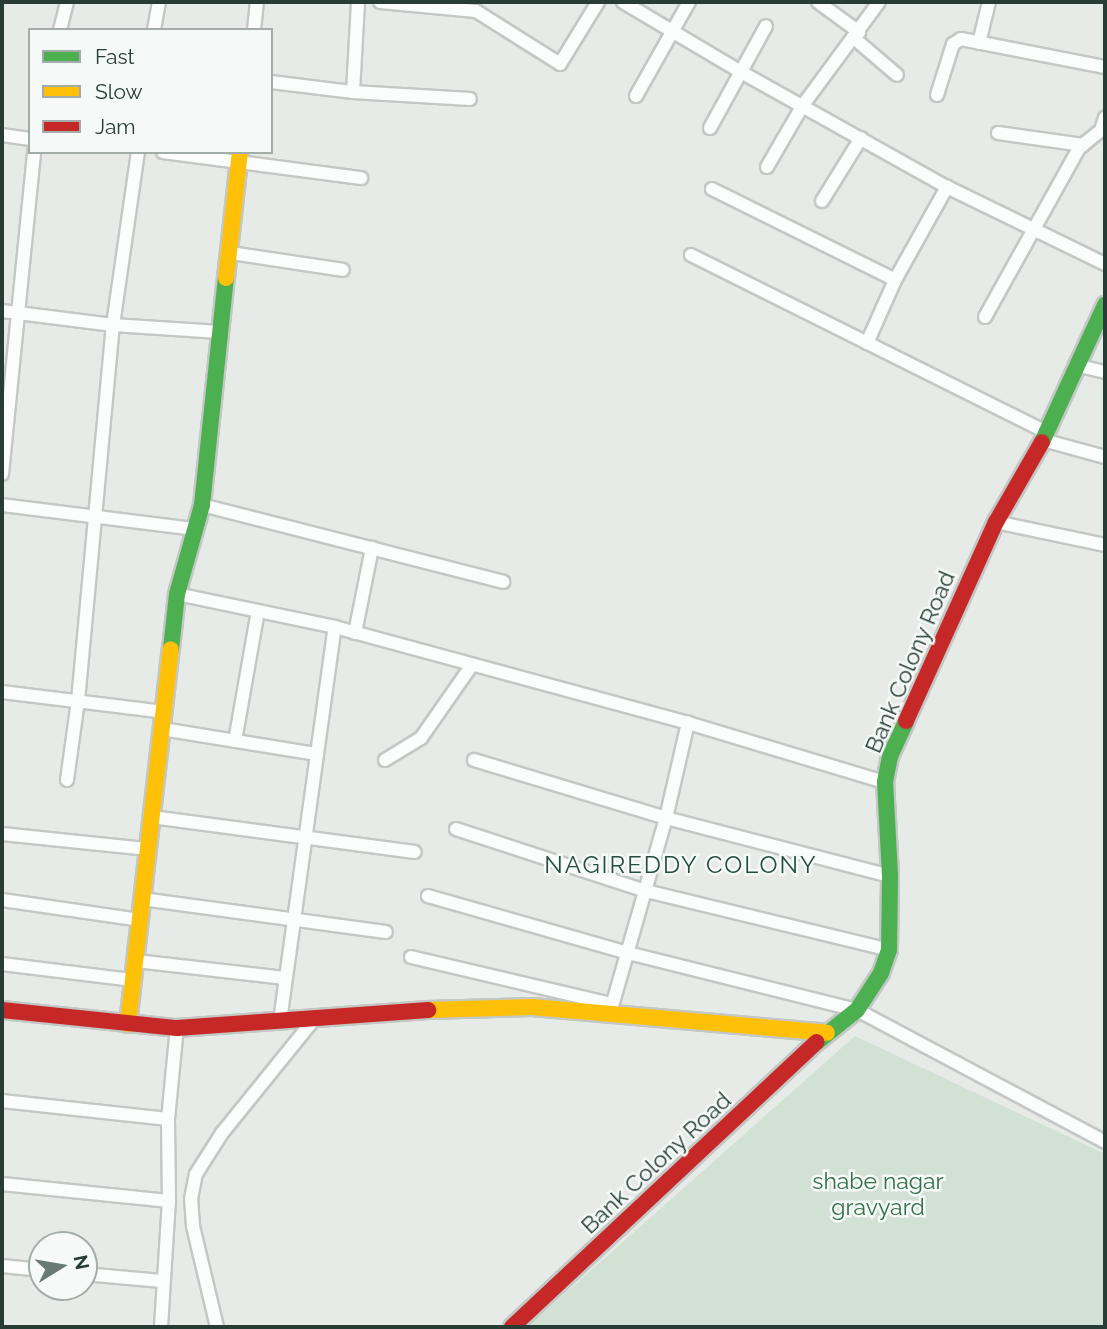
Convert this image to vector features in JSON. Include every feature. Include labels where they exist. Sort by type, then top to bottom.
[{"type":"street","points":[[60,28],[67,2]]},
{"type":"street","points":[[154,28],[159,2]]},
{"type":"street","points":[[254,28],[257,2]]},
{"type":"street","points":[[353,92],[358,2]]},
{"type":"street","points":[[380,2],[475,10],[560,64],[597,2]]},
{"type":"street","points":[[623,2],[741,72],[947,187],[1105,264]]},
{"type":"street","points":[[636,96],[689,2]]},
{"type":"street","points":[[818,2],[897,75]]},
{"type":"street","points":[[766,167],[803,105],[857,36],[879,2]]},
{"type":"street","points":[[979,43],[989,2]]},
{"type":"street","points":[[710,128],[766,26]]},
{"type":"street","points":[[937,94],[953,44],[961,39],[1105,67]]},
{"type":"street","points":[[273,82],[353,92],[470,99]]},
{"type":"street","points":[[985,317],[1083,145],[1101,130],[1105,118]]},
{"type":"street","points":[[998,133],[1083,145]]},
{"type":"street","points":[[2,135],[28,139]]},
{"type":"street","points":[[822,201],[861,138]]},
{"type":"street","points":[[2,474],[34,154]]},
{"type":"street","points":[[67,780],[78,702],[113,326],[138,154]]},
{"type":"street","points":[[193,154],[239,157],[361,178]]},
{"type":"street","points":[[128,1024],[177,594],[202,505],[231,253],[239,157]]},
{"type":"street","points":[[867,343],[895,280],[947,187]]},
{"type":"street","points":[[712,189],[895,280]]},
{"type":"street","points":[[231,253],[343,270]]},
{"type":"street","points":[[691,255],[1045,436],[1105,457]]},
{"type":"street","name":"Bank Colony Road","points":[[512,1327],[827,1032],[857,1010],[881,973],[889,950],[890,876],[885,782],[890,756],[996,522],[1045,436],[1075,365],[1105,305]]},
{"type":"street","points":[[2,311],[113,326],[220,332]]},
{"type":"street","points":[[1075,365],[1105,372]]},
{"type":"street","points":[[2,505],[194,529]]},
{"type":"street","points":[[202,505],[503,582]]},
{"type":"street","points":[[996,522],[1105,545]]},
{"type":"street","points":[[355,633],[372,548]]},
{"type":"street","points":[[177,594],[335,627],[688,723],[885,782]]},
{"type":"street","points":[[235,741],[258,611]]},
{"type":"street","points":[[280,1021],[335,627]]},
{"type":"street","points":[[385,760],[421,738],[472,665]]},
{"type":"street","points":[[2,692],[164,712]]},
{"type":"street","points":[[611,1008],[666,818],[688,723]]},
{"type":"street","points":[[162,729],[317,754]]},
{"type":"street","points":[[474,760],[666,818],[890,876]]},
{"type":"street","points":[[152,817],[415,852]]},
{"type":"street","points":[[456,829],[646,891],[889,950]]},
{"type":"street","points":[[2,834],[148,849]]},
{"type":"street","points":[[428,896],[628,953],[857,1010],[1105,1142]]},
{"type":"street","points":[[142,899],[386,932]]},
{"type":"street","points":[[2,900],[140,920]]},
{"type":"street","points":[[411,957],[611,1008]]},
{"type":"street","points":[[135,961],[285,978]]},
{"type":"street","points":[[2,964],[133,980]]},
{"type":"street","points":[[2,1010],[177,1027],[450,1008],[611,1008],[827,1032]]},
{"type":"street","points":[[217,1327],[193,1226],[191,1199],[197,1174],[222,1133],[315,1018]]},
{"type":"street","points":[[160,1327],[169,1201],[168,1119],[177,1027]]},
{"type":"street","points":[[2,1101],[168,1119]]},
{"type":"street","points":[[2,1184],[169,1201]]},
{"type":"street","points":[[2,1266],[28,1269]]},
{"type":"street","points":[[98,1275],[162,1281]]},
{"type":"green space","name":"shabe nagar gravyard","points":[[855,1036],[1105,1154],[1105,1327],[527,1327]]},
{"type":"traffic: fast","points":[[171,649],[177,594],[202,505],[226,278]]},
{"type":"traffic: fast","points":[[1042,442],[1105,305]]},
{"type":"traffic: fast","points":[[817,1042],[857,1010],[881,973],[889,950],[890,876],[885,782],[890,756],[906,721]]},
{"type":"traffic: slow","points":[[226,278],[240,154]]},
{"type":"traffic: slow","points":[[128,1024],[171,649]]},
{"type":"traffic: slow","points":[[428,1010],[532,1007],[827,1033]]},
{"type":"traffic: jam","points":[[906,721],[996,522],[1042,442]]},
{"type":"traffic: jam","points":[[2,1010],[177,1028],[428,1010]]},
{"type":"traffic: jam","points":[[512,1327],[817,1042]]},
{"type":"district","name":"NAGIREDDY COLONY","points":[[681,865]]}]
